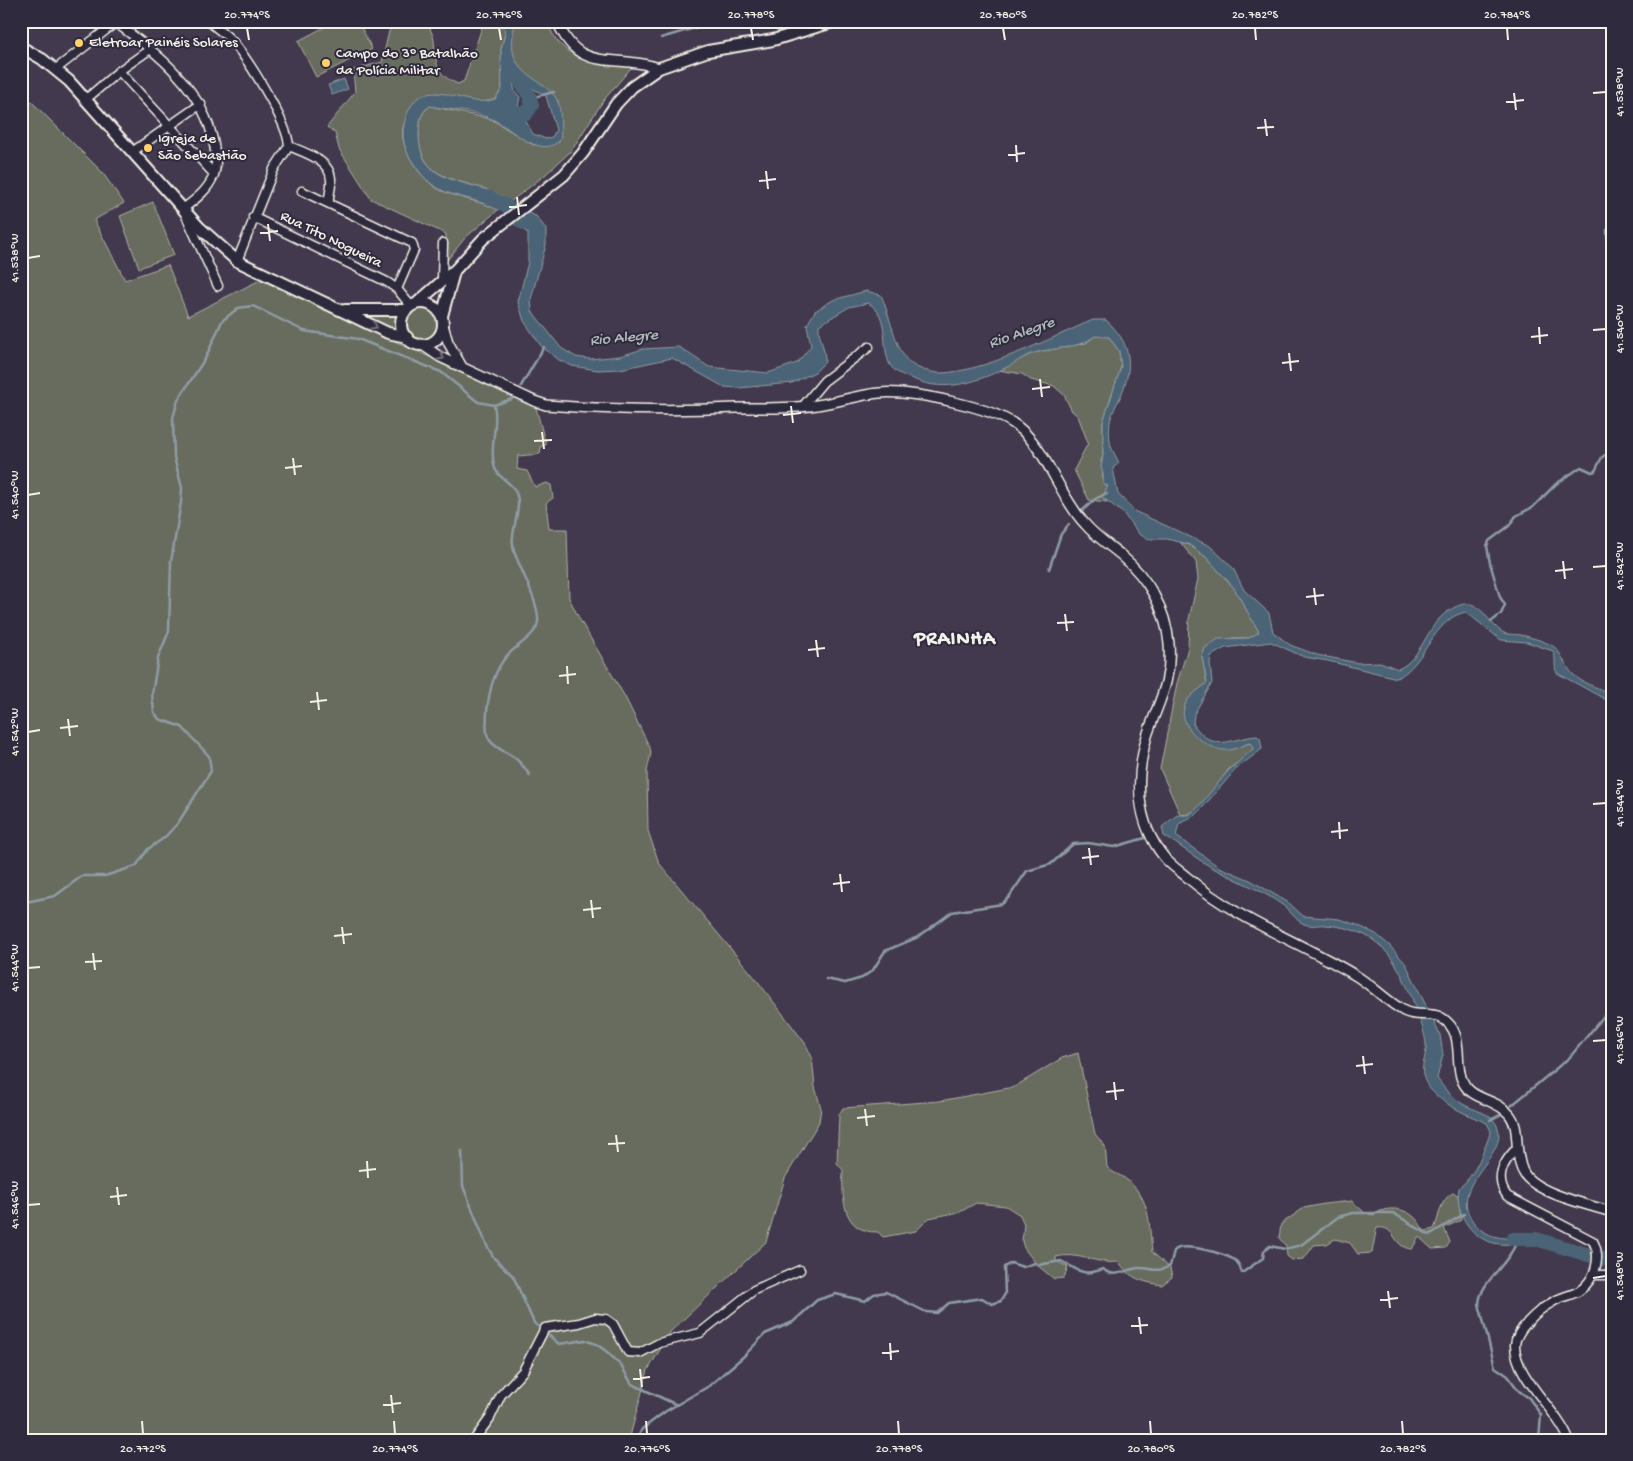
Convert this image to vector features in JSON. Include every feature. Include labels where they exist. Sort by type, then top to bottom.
[{"type":"main road","points":[[407,337],[402,325],[411,306],[456,269],[469,253],[499,226],[564,175],[583,153],[616,104],[632,87],[659,68],[708,51],[773,40],[836,21]]},
{"type":"main road","points":[[21,47],[56,69],[219,247],[237,261],[388,333],[407,337],[421,344],[428,344],[438,337],[456,269]]},
{"type":"main road","points":[[342,310],[430,304],[442,320]]},
{"type":"street","points":[[208,21],[232,42],[241,54],[277,113],[289,146],[313,156],[328,170],[332,181],[328,195],[329,203]]},
{"type":"street","points":[[557,21],[563,36],[571,48],[579,53],[590,58],[639,61],[659,68]]},
{"type":"street","points":[[56,69],[114,22],[180,78],[201,104],[212,133],[216,164],[214,174],[206,188],[183,208],[218,286]]},
{"type":"street","points":[[85,100],[119,71],[149,50]]},
{"type":"street","points":[[119,71],[214,174]]},
{"type":"street","points":[[132,152],[201,104]]},
{"type":"street","points":[[237,261],[253,217],[274,169],[289,146]]},
{"type":"street","points":[[302,190],[397,235],[414,246],[397,289],[411,306]]},
{"type":"street","name":"Rua Tito Nogueira","points":[[253,217],[387,282],[397,289]]},
{"type":"street","points":[[442,281],[443,243]]},
{"type":"street","points":[[442,320],[448,342],[462,368]]},
{"type":"street","points":[[421,344],[462,368],[546,405],[672,411],[803,406],[881,392],[977,407],[1005,418],[1020,428],[1043,460],[1074,512],[1089,529],[1140,573],[1162,610],[1170,648],[1167,680],[1164,696],[1148,733],[1142,759],[1139,800],[1148,829],[1165,859],[1198,887],[1232,910],[1356,975],[1400,1009],[1416,1016],[1432,1015],[1444,1019],[1455,1034],[1458,1046],[1459,1071],[1465,1087],[1475,1096],[1508,1112],[1516,1130],[1517,1148],[1522,1172],[1530,1181],[1566,1197],[1612,1212]]},
{"type":"street","points":[[803,406],[824,381],[869,347]]},
{"type":"street","points":[[1517,1148],[1508,1157],[1500,1176],[1502,1189],[1507,1196],[1593,1241],[1598,1254],[1597,1265],[1593,1274],[1579,1290],[1545,1306],[1517,1336],[1515,1345],[1517,1359],[1522,1371],[1558,1418],[1569,1440]]},
{"type":"street","points":[[474,1440],[490,1418],[501,1395],[523,1371],[545,1328],[579,1323],[595,1318],[606,1319],[613,1324],[628,1352],[640,1353],[659,1344],[700,1333],[754,1290],[800,1270]]},
{"type":"street","points":[[1593,1274],[1612,1275]]},
{"type":"green space","name":"Campo do 3º Batalhão da Polícia Militar","points":[[336,21],[358,21],[372,49],[316,77],[298,41]]},
{"type":"green space","points":[[401,21],[427,21],[433,38],[438,67],[445,76],[458,84],[464,81],[484,21],[504,21],[505,34],[501,49],[502,89],[495,99],[480,103],[437,93],[404,124],[403,133],[407,152],[412,162],[426,179],[440,190],[498,210],[465,238],[445,263],[446,234],[371,199],[339,149],[335,133],[327,127],[355,92],[353,70],[382,62],[389,31]]},
{"type":"green space","points":[[515,21],[547,21],[560,44],[580,58],[604,64],[631,65],[631,68],[603,101],[571,151],[545,175],[510,202],[483,188],[453,180],[439,173],[429,165],[421,152],[419,133],[422,114],[430,106],[491,119],[533,145],[559,142],[558,101],[522,69],[512,54],[511,42]]},
{"type":"green space","points":[[21,91],[102,172],[124,203],[94,220],[125,280],[168,265],[188,316],[260,280],[287,287],[364,327],[533,404],[536,408],[546,445],[541,446],[540,454],[518,456],[517,469],[527,471],[535,487],[547,483],[551,485],[553,498],[546,503],[549,529],[567,529],[569,598],[625,697],[650,748],[651,753],[647,771],[648,831],[659,863],[756,979],[805,1043],[812,1057],[815,1087],[821,1108],[819,1122],[785,1178],[766,1242],[671,1331],[648,1370],[629,1440],[21,1440]]},
{"type":"green space","points":[[153,202],[174,255],[139,268],[120,216]]},
{"type":"green space","points":[[422,306],[429,307],[434,311],[438,316],[438,330],[434,335],[429,339],[422,340],[415,339],[410,335],[406,330],[405,323],[406,316],[410,311],[415,307]]},
{"type":"green space","points":[[350,311],[400,312],[399,321],[402,334]]},
{"type":"green space","points":[[1095,336],[1109,337],[1119,351],[1121,367],[1103,422],[1103,456],[1101,461],[1102,480],[1108,485],[1103,497],[1107,502],[1089,500],[1074,470],[1088,443],[1078,416],[1072,411],[1064,395],[1054,386],[1031,380],[1022,374],[998,370],[1033,353],[1086,343]]},
{"type":"green space","points":[[1180,542],[1188,544],[1206,557],[1234,588],[1259,632],[1249,638],[1233,638],[1205,648],[1202,657],[1207,683],[1189,698],[1185,705],[1200,739],[1219,748],[1235,747],[1249,743],[1253,745],[1253,749],[1229,769],[1200,806],[1187,814],[1180,814],[1160,769],[1177,683],[1188,648],[1189,619],[1198,579],[1196,562]]},
{"type":"green space","points":[[1078,1053],[1095,1134],[1105,1146],[1107,1167],[1127,1180],[1141,1195],[1149,1222],[1152,1252],[1170,1268],[1172,1277],[1162,1285],[1137,1279],[1123,1268],[1119,1262],[1103,1262],[1072,1256],[1056,1257],[1056,1261],[1068,1267],[1064,1278],[1054,1279],[1037,1265],[1024,1248],[1022,1241],[1024,1224],[1020,1215],[1006,1206],[976,1203],[960,1212],[929,1218],[916,1231],[883,1237],[878,1232],[866,1231],[857,1227],[851,1220],[844,1202],[843,1170],[837,1163],[839,1115],[843,1108],[940,1101],[1014,1087],[1062,1058]]},
{"type":"green space","points":[[1453,1193],[1458,1195],[1461,1220],[1444,1228],[1450,1242],[1446,1248],[1432,1249],[1419,1237],[1412,1249],[1406,1248],[1388,1230],[1377,1228],[1372,1253],[1358,1254],[1350,1243],[1335,1239],[1327,1244],[1314,1245],[1304,1259],[1292,1260],[1287,1256],[1286,1246],[1279,1238],[1281,1224],[1304,1208],[1352,1201],[1365,1213],[1374,1215],[1383,1210],[1400,1210],[1411,1214],[1425,1231],[1434,1229],[1442,1204]]},
{"type":"water","points":[[504,21],[515,21],[514,56],[521,68],[548,89],[557,100],[560,113],[561,139],[552,146],[540,146],[528,142],[498,122],[485,116],[430,106],[422,114],[419,133],[421,152],[429,165],[439,174],[497,194],[510,202],[498,210],[450,194],[431,184],[410,157],[404,143],[403,130],[407,113],[421,96],[439,93],[476,101],[495,99],[502,89],[501,49],[505,34]],"holes":[[[516,79],[546,96],[556,130],[552,137],[546,139],[533,134],[518,107],[520,97],[515,92],[513,83]]]},
{"type":"water","points":[[344,79],[348,89],[332,95],[328,85]]},
{"type":"water","points":[[525,212],[536,216],[546,229],[546,245],[531,299],[532,311],[561,348],[576,357],[590,359],[620,356],[643,349],[679,347],[709,367],[768,373],[797,363],[811,346],[807,325],[815,311],[833,300],[866,291],[881,295],[904,357],[920,369],[937,373],[977,367],[1093,320],[1106,320],[1114,328],[1125,345],[1129,363],[1126,382],[1110,422],[1111,446],[1119,463],[1113,468],[1118,494],[1134,511],[1210,546],[1233,568],[1244,590],[1269,613],[1273,632],[1290,645],[1317,655],[1358,663],[1380,662],[1398,669],[1413,658],[1434,625],[1447,612],[1458,606],[1473,605],[1479,608],[1502,632],[1533,638],[1553,646],[1575,676],[1612,695],[1612,703],[1557,673],[1553,651],[1527,642],[1501,640],[1466,612],[1455,616],[1445,623],[1415,663],[1397,678],[1304,657],[1271,642],[1225,648],[1211,656],[1212,683],[1194,714],[1193,724],[1208,739],[1223,742],[1257,736],[1260,738],[1262,749],[1237,768],[1197,814],[1179,824],[1176,836],[1219,867],[1250,880],[1289,903],[1303,916],[1339,919],[1376,934],[1406,964],[1440,1035],[1443,1055],[1437,1078],[1454,1098],[1492,1118],[1498,1128],[1498,1139],[1494,1151],[1471,1185],[1467,1197],[1467,1210],[1475,1224],[1487,1233],[1501,1238],[1532,1237],[1531,1242],[1496,1244],[1490,1242],[1472,1231],[1463,1218],[1458,1196],[1459,1188],[1475,1169],[1491,1131],[1487,1123],[1440,1099],[1427,1084],[1423,1075],[1426,1049],[1423,1028],[1403,977],[1385,951],[1369,937],[1349,929],[1304,924],[1273,899],[1211,867],[1164,836],[1162,827],[1177,815],[1189,815],[1228,771],[1253,749],[1253,745],[1249,743],[1227,750],[1208,745],[1188,728],[1183,713],[1189,699],[1207,683],[1202,657],[1205,648],[1218,639],[1249,638],[1259,632],[1234,588],[1206,557],[1188,544],[1167,539],[1148,539],[1139,534],[1123,513],[1102,497],[1108,486],[1103,484],[1101,468],[1103,422],[1121,367],[1119,351],[1109,337],[1095,336],[1074,346],[1031,354],[999,371],[963,384],[938,385],[907,377],[892,368],[887,357],[880,315],[868,303],[849,307],[819,325],[825,362],[815,372],[792,383],[739,388],[724,387],[672,358],[620,369],[598,370],[572,366],[559,360],[541,346],[524,321],[518,302],[528,262],[528,233],[511,222]]},
{"type":"waterway","points":[[661,38],[718,21]]},
{"type":"waterway","name":"Rio Alegre","points":[[505,111],[526,114],[532,105],[529,95],[508,64]]},
{"type":"waterway","points":[[530,98],[554,92]]},
{"type":"waterway","name":"Rio Alegre","points":[[489,197],[507,206],[523,223]]},
{"type":"waterway","points":[[1607,230],[1612,319]]},
{"type":"waterway","points":[[21,903],[55,896],[82,876],[105,876],[136,866],[148,849],[164,838],[178,823],[211,771],[209,756],[182,727],[159,719],[154,712],[152,694],[158,658],[169,631],[171,562],[181,502],[182,488],[174,457],[173,418],[178,400],[206,357],[222,321],[238,308],[253,306],[304,331],[358,339],[441,372],[478,402],[494,405],[512,399]]},
{"type":"waterway","points":[[521,386],[544,347]]},
{"type":"waterway","points":[[494,405],[494,465],[499,474],[517,494],[518,508],[513,535],[513,548],[533,598],[538,622],[529,637],[509,654],[497,670],[489,697],[487,731],[490,741],[515,758],[530,776]]},
{"type":"waterway","points":[[1491,622],[1501,614],[1505,605],[1500,597],[1490,563],[1487,546],[1489,541],[1509,526],[1516,516],[1533,507],[1556,484],[1581,467],[1592,472],[1595,471],[1602,457],[1612,451]]},
{"type":"waterway","points":[[1082,511],[1095,499],[1107,493]]},
{"type":"waterway","points":[[1049,569],[1061,534],[1069,524]]},
{"type":"waterway","points":[[826,979],[845,983],[862,978],[873,970],[885,951],[918,937],[952,912],[1002,904],[1027,871],[1051,864],[1073,844],[1088,843],[1114,847],[1145,838]]},
{"type":"waterway","points":[[1511,1106],[1570,1057],[1603,1017],[1612,1010]]},
{"type":"waterway","points":[[1490,1120],[1500,1115]]},
{"type":"waterway","points":[[462,1151],[463,1186],[486,1244],[494,1258],[513,1276],[534,1323],[559,1344],[585,1340],[596,1344],[620,1364],[632,1384],[677,1405]]},
{"type":"waterway","points":[[627,1440],[638,1437],[642,1429],[666,1411],[709,1386],[744,1356],[765,1334],[793,1322],[817,1300],[836,1294],[865,1301],[874,1294],[886,1292],[926,1312],[937,1313],[949,1303],[982,1298],[992,1304],[1001,1301],[1005,1294],[1004,1267],[1011,1263],[1023,1267],[1035,1263],[1038,1265],[1061,1261],[1080,1271],[1090,1272],[1103,1269],[1115,1274],[1138,1268],[1157,1270],[1165,1268],[1170,1266],[1174,1251],[1186,1247],[1230,1257],[1237,1262],[1242,1273],[1263,1258],[1264,1251],[1270,1246],[1285,1249],[1301,1245],[1338,1217],[1353,1213],[1393,1213],[1429,1235],[1464,1214]]},
{"type":"waterway","points":[[1513,1239],[1536,1239],[1602,1259],[1612,1260]]},
{"type":"waterway","points":[[1516,1243],[1507,1259],[1484,1288],[1479,1304],[1495,1367],[1508,1376],[1519,1391],[1529,1398],[1541,1415],[1539,1440]]},
{"type":"place","name":"Eletroar Painéis Solares","points":[[79,43]]},
{"type":"place","name":"Campo do 3º Batalhão da Polícia Militar","points":[[326,63]]},
{"type":"place","name":"Igreja de São Sebastião","points":[[148,148]]},
{"type":"district","name":"PRAINHA","points":[[955,640]]}]
